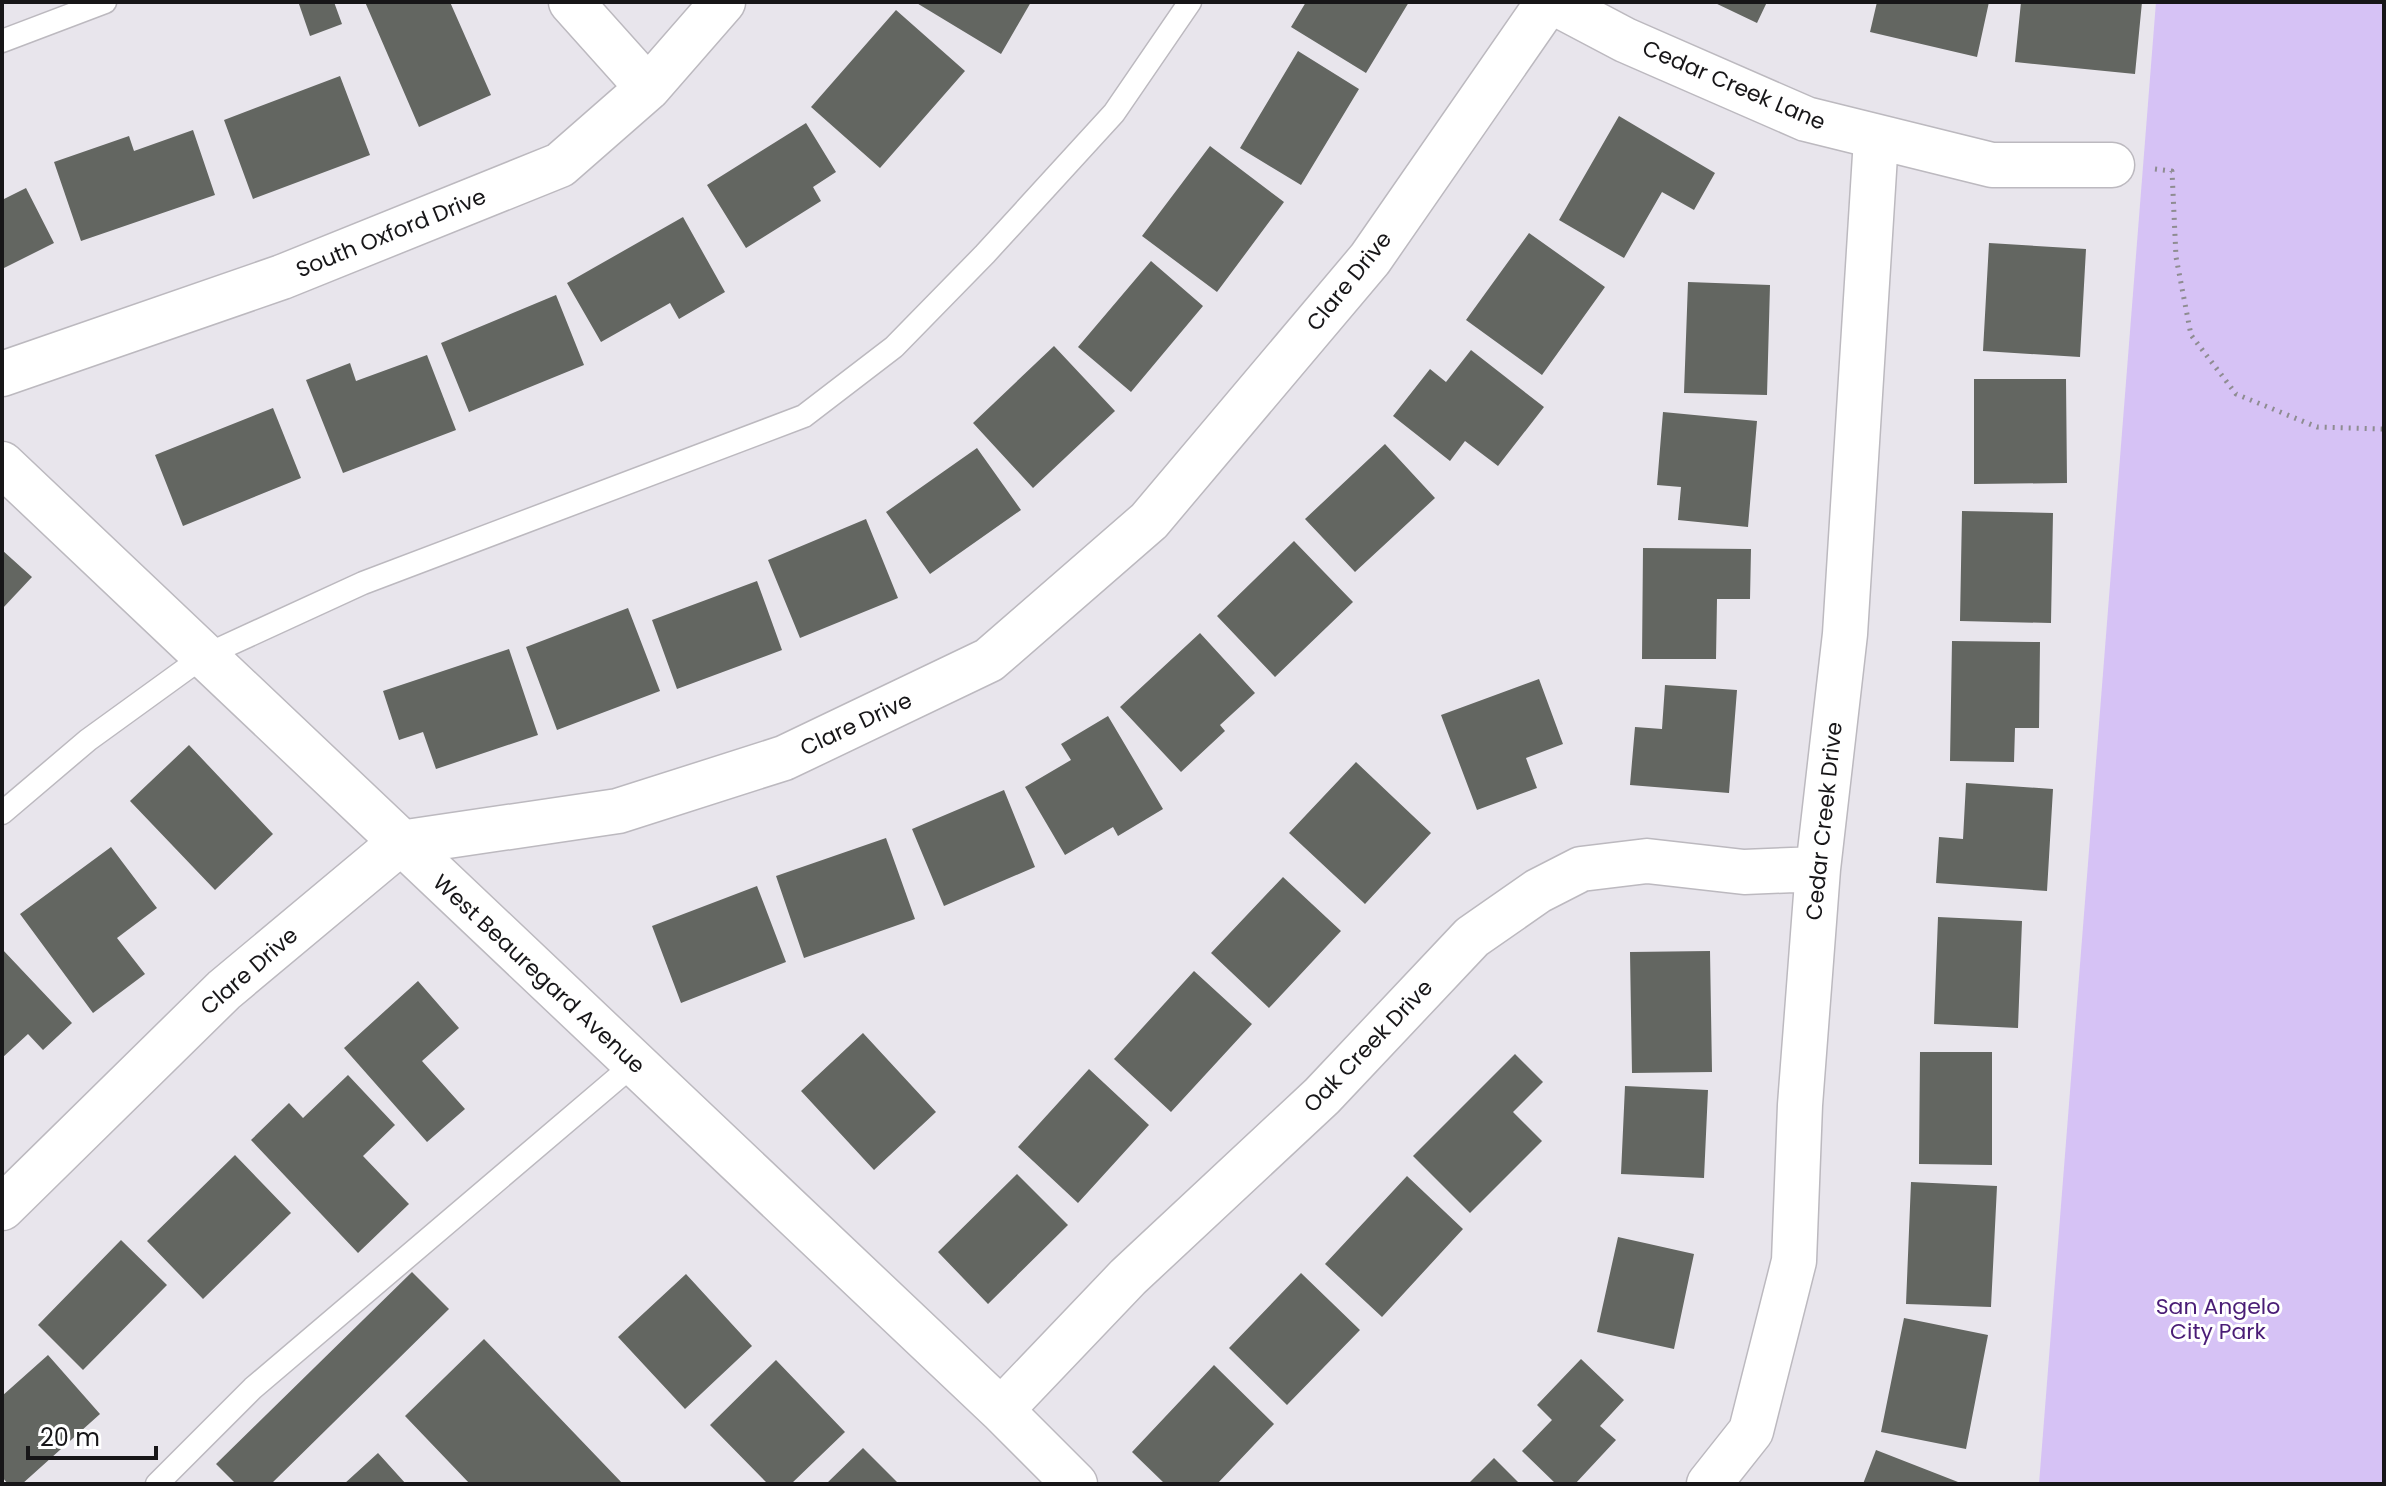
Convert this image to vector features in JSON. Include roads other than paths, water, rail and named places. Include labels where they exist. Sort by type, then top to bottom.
[{"type":"street","points":[[571,2],[648,88]]},
{"type":"street","name":"South Oxford Drive","points":[[2,374],[282,277],[560,165],[648,88],[723,2]]},
{"type":"street","name":"Cedar Creek Lane","points":[[1550,2],[1719,82],[1806,119],[1876,139],[1992,165],[2112,165]]},
{"type":"street","name":"Clare Drive","points":[[2,1208],[224,990],[400,843],[618,811],[784,758],[989,660],[1149,521],[1370,259],[1550,2]]},
{"type":"street","name":"Cedar Creek Drive","points":[[1709,1484],[1751,1431],[1794,1261],[1800,1105],[1818,869],[1845,634],[1876,139]]},
{"type":"street","name":"West Beauregard Avenue","points":[[2,464],[1001,1410],[1075,1484]]},
{"type":"street","name":"Oak Creek Drive","points":[[1001,1410],[1128,1277],[1322,1096],[1472,937],[1538,891],[1581,869],[1647,861],[1744,872],[1818,869]]},
{"type":"lane","points":[[2,41],[105,2]]},
{"type":"lane","points":[[2,813],[88,740],[204,656],[363,583],[804,416],[894,347],[985,254],[1114,113],[1190,2]]},
{"type":"lane","points":[[157,1484],[253,1388],[634,1064]]},
{"type":"park label","name":"San Angelo City Park","points":[[2218,1318]]}]
